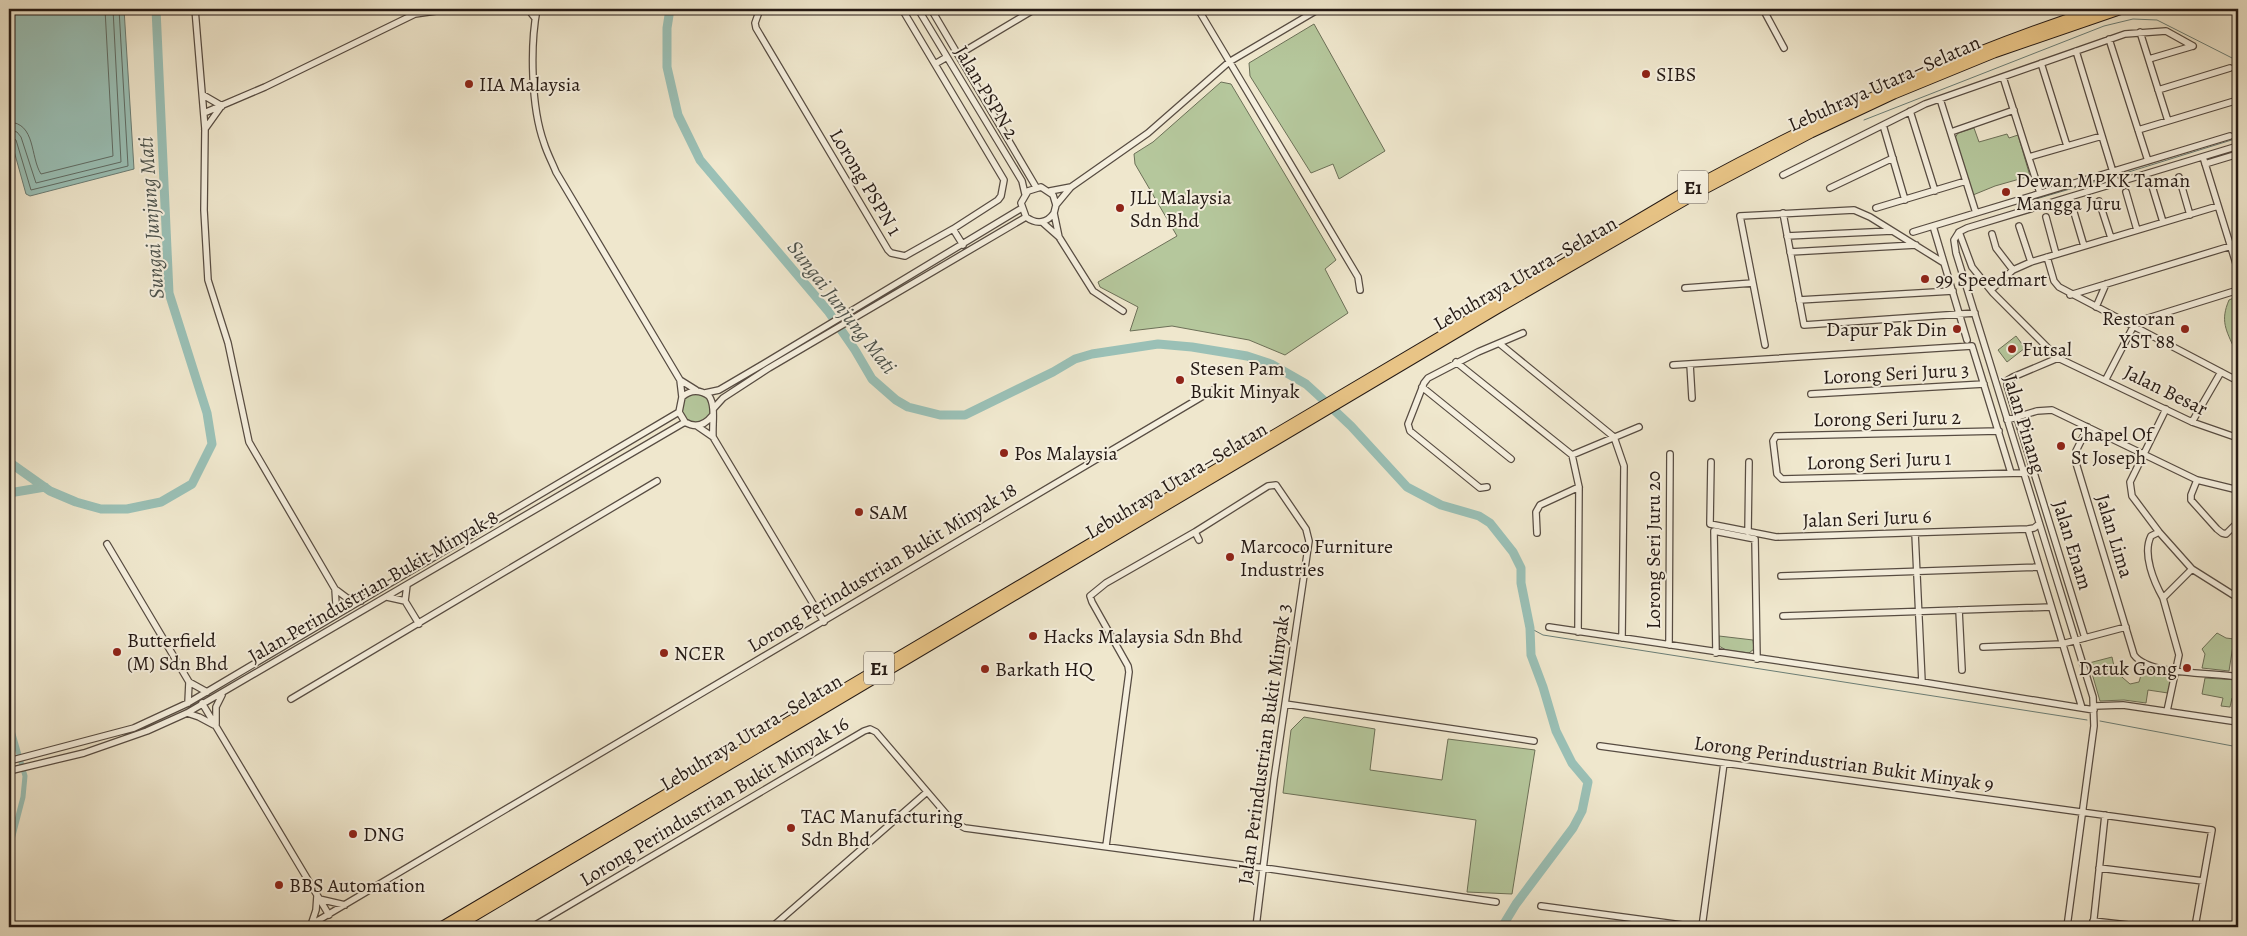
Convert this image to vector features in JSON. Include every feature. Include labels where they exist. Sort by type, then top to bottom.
[{"type":"highway","name":"Lebuhraya Utara–Selatan","points":[[1339,399],[1659,206],[1774,144],[1841,110],[1933,69],[2032,31],[2098,9]]},
{"type":"highway","name":"Lebuhraya Utara–Selatan","points":[[441,927],[1321,409],[1675,205],[1811,133],[1894,94],[1965,64],[2122,9]]},
{"type":"highway","name":"Lebuhraya Utara–Selatan","points":[[456,927],[1321,409]]},
{"type":"street","points":[[195,9],[205,129],[204,210],[208,280],[228,343],[249,442],[335,589],[347,598],[361,601]]},
{"type":"street","points":[[204,113],[285,78],[415,14],[450,9]]},
{"type":"street","points":[[528,9],[535,18]]},
{"type":"street","points":[[537,9],[532,52],[537,110],[544,143],[556,172],[680,380],[682,398],[679,412],[685,422],[697,426],[713,437],[824,622]]},
{"type":"street","name":"Lorong PSPN 1","points":[[760,9],[755,23],[756,28],[888,250],[891,253],[908,256],[998,200],[1001,196],[1004,180],[902,9]]},
{"type":"street","name":"Jalan PSPN 2","points":[[918,9],[1022,181],[1025,194]]},
{"type":"street","name":"Jalan PSPN 2","points":[[931,9],[1036,187]]},
{"type":"street","points":[[958,55],[1035,9]]},
{"type":"street","points":[[1198,9],[1358,276],[1360,290]]},
{"type":"street","points":[[1056,205],[1071,187],[1148,133],[1229,62],[1319,9]]},
{"type":"street","points":[[1763,9],[1784,48]]},
{"type":"street","points":[[1783,174],[1940,98],[2125,34],[2166,31],[2193,46],[2149,60]]},
{"type":"street","points":[[2140,32],[2168,121]]},
{"type":"street","points":[[2109,39],[2148,161]]},
{"type":"street","points":[[2076,51],[2116,182]]},
{"type":"street","points":[[935,64],[947,57]]},
{"type":"street","points":[[2041,63],[2067,146]]},
{"type":"street","points":[[2158,90],[2230,68]]},
{"type":"street","points":[[2003,77],[2040,193]]},
{"type":"street","points":[[202,95],[222,106]]},
{"type":"street","points":[[1940,98],[1976,212]]},
{"type":"street","points":[[2138,130],[2238,100]]},
{"type":"street","points":[[205,129],[222,106]]},
{"type":"street","points":[[1951,132],[2014,110]]},
{"type":"street","points":[[1910,111],[1935,191]]},
{"type":"street","points":[[1883,125],[1905,200]]},
{"type":"street","points":[[2029,157],[2102,136]]},
{"type":"street","points":[[1913,232],[2230,136]]},
{"type":"street","points":[[1959,232],[2116,182],[2238,146]]},
{"type":"street","points":[[2205,164],[2238,154]]},
{"type":"street","points":[[2203,156],[2238,270]]},
{"type":"street","points":[[1830,188],[1893,158]]},
{"type":"street","points":[[2179,177],[2190,214]]},
{"type":"street","points":[[1876,208],[1966,181]]},
{"type":"street","points":[[2152,186],[2164,222]]},
{"type":"street","points":[[1050,191],[1056,200],[1051,217],[1042,222],[1036,222],[1026,217],[1022,208],[1025,194],[1036,187],[1050,191],[1071,187]]},
{"type":"street","points":[[2126,192],[2137,230]]},
{"type":"street","points":[[2099,201],[2111,238]]},
{"type":"street","points":[[1992,289],[2012,270],[2031,262],[2218,206]]},
{"type":"street","points":[[705,393],[719,390],[1022,208]]},
{"type":"street","points":[[1765,345],[1740,216],[1850,209],[1870,217],[1944,263]]},
{"type":"street","points":[[2073,210],[2084,246]]},
{"type":"street","points":[[1054,212],[1059,237]]},
{"type":"street","points":[[1783,213],[1804,325],[1975,314]]},
{"type":"street","points":[[713,437],[712,416],[714,408],[723,398],[768,368],[1026,217]]},
{"type":"street","points":[[2046,217],[2056,254]]},
{"type":"street","points":[[1042,222],[1059,237],[1093,291],[1123,311]]},
{"type":"street","points":[[1933,226],[1968,340]]},
{"type":"street","points":[[2019,226],[2031,262]]},
{"type":"street","points":[[953,229],[963,245]]},
{"type":"street","points":[[1787,236],[1893,231]]},
{"type":"street","name":"Jalan Besar","points":[[1959,232],[1972,267],[1992,289],[1993,293],[2058,358],[2106,379],[2192,422],[2238,438]]},
{"type":"street","name":"Jalan Pinang","points":[[1959,232],[1955,236],[1953,243],[2076,641],[2094,708]]},
{"type":"street","points":[[1992,234],[1996,248],[2012,270]]},
{"type":"street","points":[[1790,252],[1916,246]]},
{"type":"street","points":[[2070,295],[2231,246]]},
{"type":"street","points":[[1930,254],[1940,250]]},
{"type":"street","points":[[2047,257],[2054,281],[2058,287],[2070,295],[2238,381]]},
{"type":"street","points":[[1685,288],[1753,283]]},
{"type":"street","points":[[2096,307],[2106,284]]},
{"type":"street","points":[[2106,379],[2134,327],[2145,319],[2238,290]]},
{"type":"street","points":[[1799,300],[1953,292]]},
{"type":"street","points":[[1487,487],[1480,488],[1408,429],[1408,424],[1422,387],[1428,378],[1456,362],[1523,333]]},
{"type":"street","points":[[1500,344],[1614,437],[1624,466],[1622,638]]},
{"type":"street","points":[[1673,365],[1972,346],[2011,473]]},
{"type":"street","name":"Jalan Enam","points":[[2058,358],[2008,380],[2007,385],[2085,638]]},
{"type":"street","points":[[1456,362],[1572,455],[1578,488],[1578,632]]},
{"type":"street","points":[[1690,364],[1692,398]]},
{"type":"street","points":[[2192,422],[2222,372]]},
{"type":"street","points":[[680,380],[705,393],[711,399],[714,408]]},
{"type":"street","name":"Lorong Seri Juru 3","points":[[1811,394],[1984,384]]},
{"type":"street","points":[[1422,387],[1511,459]]},
{"type":"street","name":"Lorong Perindustrian Bukit Minyak 18","points":[[309,926],[329,916],[590,761],[684,702],[824,622],[1215,389]]},
{"type":"street","points":[[682,398],[691,391],[696,390]]},
{"type":"street","points":[[2166,409],[2130,482],[2130,488],[2136,503],[2192,569],[2238,598]]},
{"type":"street","points":[[2007,420],[2037,411],[2052,410],[2197,480],[2238,490]]},
{"type":"street","name":"Jalan Perindustrian Bukit Minyak 8","points":[[9,761],[134,728],[188,703],[679,412]]},
{"type":"street","points":[[697,426],[703,424],[712,416]]},
{"type":"street","name":"Jalan Perindustrian Bukit Minyak 8","points":[[9,771],[84,753],[147,731],[188,713],[685,422]]},
{"type":"street","points":[[1572,455],[1638,427]]},
{"type":"street","name":"Jalan Lima","points":[[2088,427],[2076,451],[2075,459],[2137,659],[2145,665],[2238,677]]},
{"type":"street","name":"Lorong Seri Juru 2","points":[[1776,436],[1999,431]]},
{"type":"street","name":"Lorong Seri Juru 1","points":[[1776,436],[1773,441],[1777,474],[1782,480],[2023,473]]},
{"type":"street","name":"Lorong Seri Juru 20","points":[[1669,646],[1670,454]]},
{"type":"street","name":"Jalan Seri Juru 6","points":[[1711,462],[1710,524],[1776,537],[2028,529]]},
{"type":"street","points":[[1748,532],[1749,462]]},
{"type":"street","points":[[2197,480],[2191,500],[2218,529],[2226,534],[2238,522]]},
{"type":"street","points":[[292,699],[657,482]]},
{"type":"street","name":"Jalan Perindustrian Bukit Minyak 3","points":[[1195,532],[1268,486],[1276,485],[1309,537],[1256,927]]},
{"type":"street","points":[[1537,533],[1536,512],[1540,505],[1578,488]]},
{"type":"street","points":[[2039,524],[2034,528],[2028,529],[2082,708]]},
{"type":"street","points":[[1716,652],[1714,531],[1755,539],[1757,659]]},
{"type":"street","points":[[1106,846],[1129,672],[1125,660],[1090,596],[1106,583],[1195,532],[1199,540]]},
{"type":"street","points":[[2159,532],[2151,536],[2148,548],[2152,568],[2180,655],[2180,662],[2175,670],[2167,711]]},
{"type":"street","points":[[1915,533],[1922,682]]},
{"type":"street","points":[[107,544],[189,682],[207,692]]},
{"type":"street","points":[[1781,576],[1917,573],[2039,567]]},
{"type":"street","points":[[2163,598],[2192,569]]},
{"type":"street","points":[[407,585],[405,601],[418,624]]},
{"type":"street","points":[[330,618],[336,604],[335,589]]},
{"type":"street","points":[[388,597],[405,601]]},
{"type":"street","points":[[1783,616],[2051,607]]},
{"type":"street","points":[[1959,610],[1962,670]]},
{"type":"street","points":[[1548,627],[1922,682],[2082,708],[2123,705],[2238,722]]},
{"type":"street","points":[[1983,647],[2062,644],[2126,627]]},
{"type":"street","points":[[188,703],[189,682]]},
{"type":"street","points":[[216,726],[216,707],[224,692]]},
{"type":"street","points":[[198,697],[329,916]]},
{"type":"street","points":[[1285,704],[1534,741]]},
{"type":"street","points":[[2067,927],[2083,813],[2094,708]]},
{"type":"street","points":[[188,713],[199,716],[216,726]]},
{"type":"street","name":"Lorong Perindustrian Bukit Minyak 16","points":[[532,927],[864,730],[870,729],[876,732],[927,792],[954,822],[961,827],[1496,902]]},
{"type":"street","name":"Lorong Perindustrian Bukit Minyak 9","points":[[1600,746],[2212,830],[2203,881]]},
{"type":"street","points":[[1702,927],[1724,763]]},
{"type":"street","points":[[772,927],[927,792]]},
{"type":"street","points":[[2105,816],[2093,924],[2146,927]]},
{"type":"street","points":[[2099,868],[2203,881],[2195,927]]},
{"type":"street","points":[[318,897],[345,906]]},
{"type":"street","points":[[309,926],[316,910],[318,897]]},
{"type":"street","points":[[1541,906],[1697,927]]},
{"type":"green space","points":[[1314,24],[1385,151],[1339,179],[1333,164],[1311,173],[1250,76],[1249,63]]},
{"type":"green space","points":[[1221,82],[1231,84],[1336,260],[1325,269],[1348,313],[1285,355],[1249,340],[1172,326],[1130,331],[1138,307],[1100,287],[1098,282],[1177,236],[1135,164],[1134,154],[1153,142]]},
{"type":"green space","points":[[1974,128],[1979,142],[2007,134],[2009,138],[2018,135],[2030,176],[1995,186],[1973,195],[1955,138],[1958,133]]},
{"type":"green space","points":[[2238,296],[2238,350],[2235,350],[2225,325],[2225,314],[2229,300]]},
{"type":"green space","name":"Futsal","points":[[2016,336],[2025,348],[2007,362],[1998,350]]},
{"type":"green space","points":[[696,393],[707,397],[711,408],[707,419],[696,423],[685,419],[681,408],[685,397]]},
{"type":"green space","points":[[2217,633],[2226,638],[2234,639],[2229,671],[2202,668],[2205,654],[2202,649]]},
{"type":"green space","points":[[1719,636],[1753,640],[1754,649],[1749,653],[1726,650],[1719,646]]},
{"type":"green space","points":[[2112,657],[2115,671],[2130,684],[2139,682],[2143,668],[2168,674],[2171,678],[2168,693],[2148,690],[2146,703],[2124,700],[2100,701],[2089,663]]},
{"type":"green space","points":[[2205,678],[2238,680],[2238,699],[2232,698],[2230,707],[2221,706],[2223,698],[2202,694]]},
{"type":"green space","points":[[1304,717],[1375,729],[1370,770],[1442,780],[1448,739],[1535,750],[1512,894],[1467,892],[1476,820],[1283,793],[1291,730]]},
{"type":"water","points":[[9,9],[124,9],[134,169],[30,196],[26,194],[9,133]]},
{"type":"waterway","name":"Sungai Junjung Mati","points":[[9,462],[50,491],[76,502],[101,509],[127,509],[161,502],[192,484],[212,444],[207,413],[169,293],[156,9]]},
{"type":"waterway","name":"Sungai Junjung Mati","points":[[670,9],[667,28],[667,67],[678,115],[700,160],[828,311],[872,379],[896,400],[908,407],[940,415],[965,415],[1053,372],[1075,359],[1092,354],[1158,344],[1192,347],[1247,356],[1271,364],[1306,384],[1351,426],[1407,487],[1441,505],[1479,516],[1490,523],[1513,552],[1521,568],[1521,583],[1530,628],[1531,655],[1556,731],[1572,763],[1588,782],[1582,811],[1573,828],[1516,904],[1502,927]]},
{"type":"waterway","points":[[1864,120],[2104,26],[2133,19],[2157,20],[2238,61]]},
{"type":"waterway","points":[[2119,175],[2238,138]]},
{"type":"waterway","points":[[2036,199],[2111,177]]},
{"type":"waterway","points":[[9,493],[45,487]]},
{"type":"waterway","points":[[1530,628],[1543,635],[2087,720]]},
{"type":"waterway","points":[[9,720],[25,776],[23,797],[9,851]]},
{"type":"waterway","points":[[2100,721],[2238,747]]},
{"type":"place","name":"SIBS","points":[[1646,74]]},
{"type":"place","name":"IIA Malaysia","points":[[469,84]]},
{"type":"place","name":"Dewan MPKK Taman Mangga Juru","points":[[2006,192]]},
{"type":"place","name":"JLL Malaysia Sdn Bhd","points":[[1120,208]]},
{"type":"place","name":"99 Speedmart","points":[[1925,279]]},
{"type":"place","name":"Dapur Pak Din","points":[[1957,329]]},
{"type":"place","name":"Restoran YST 88","points":[[2185,329]]},
{"type":"place","name":"Futsal","points":[[2012,349]]},
{"type":"place","name":"Stesen Pam Bukit Minyak","points":[[1180,380]]},
{"type":"place","name":"Chapel Of St Joseph","points":[[2061,446]]},
{"type":"place","name":"Pos Malaysia","points":[[1004,453]]},
{"type":"place","name":"SAM","points":[[859,512]]},
{"type":"place","name":"Marcoco Furniture Industries","points":[[1230,557]]},
{"type":"place","name":"Hacks Malaysia Sdn Bhd","points":[[1033,636]]},
{"type":"place","name":"Butterfield (M) Sdn Bhd","points":[[117,652]]},
{"type":"place","name":"NCER","points":[[664,653]]},
{"type":"place","name":"Datuk Gong","points":[[2187,668]]},
{"type":"place","name":"Barkath HQ","points":[[985,669]]},
{"type":"place","name":"TAC Manufacturing Sdn Bhd","points":[[791,828]]},
{"type":"place","name":"DNG","points":[[353,834]]},
{"type":"place","name":"BBS Automation","points":[[279,885]]}]
